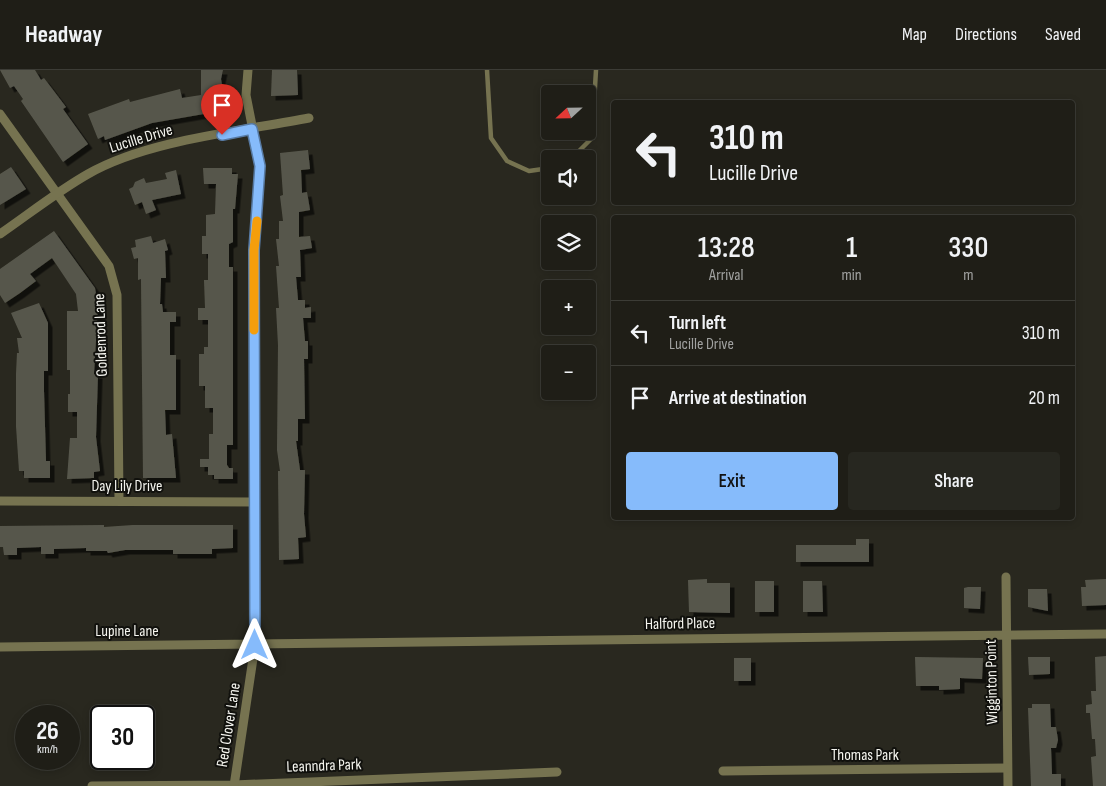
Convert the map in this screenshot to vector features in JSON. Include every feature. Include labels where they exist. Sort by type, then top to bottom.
[{"type":"street","name":"Red Clover Lane","points":[[234,785],[255,645],[254,250],[260,166],[246,95],[248,70]]},
{"type":"street","name":"Goldenrod Lane","points":[[0,114],[109,266],[117,295],[118,500]]},
{"type":"street","name":"Lucille Drive","points":[[0,234],[88,174],[124,158],[158,148],[309,118]]},
{"type":"street","name":"Day Lily Drive","points":[[0,501],[254,502]]},
{"type":"street","name":"Wigginton Point","points":[[1006,577],[1008,786]]},
{"type":"street","name":"Halford Place","points":[[255,645],[1106,634]]},
{"type":"street","name":"Lupine Lane","points":[[0,647],[255,645]]},
{"type":"street","name":"Thomas Park","points":[[724,771],[1008,768]]},
{"type":"street","name":"Leanndra Park","points":[[92,786],[234,785],[556,772]]},
{"type":"lane","points":[[487,70],[491,138],[507,161],[529,171],[541,169]]},
{"type":"lane","points":[[580,150],[592,138],[596,70]]},
{"type":"building","points":[[0,70],[35,70],[41,80],[44,78],[66,107],[63,109],[88,144],[63,162],[21,101],[23,99],[14,86],[10,88]]},
{"type":"building","points":[[201,70],[223,70],[221,79],[225,103],[220,104],[221,111],[152,123],[105,140],[104,136],[98,139],[88,114],[129,99],[130,102],[180,89],[182,98],[201,95]]},
{"type":"building","points":[[272,70],[297,70],[298,95],[271,96]]},
{"type":"building","points":[[308,150],[310,169],[301,170],[302,193],[307,192],[310,210],[299,212],[299,237],[310,236],[312,248],[300,250],[301,277],[296,277],[298,300],[305,300],[305,308],[311,307],[311,318],[303,318],[305,341],[308,341],[308,359],[304,359],[305,419],[298,419],[298,441],[296,441],[300,470],[305,470],[304,514],[306,537],[298,538],[299,559],[279,560],[278,471],[280,471],[277,450],[278,345],[276,308],[279,308],[276,266],[279,266],[276,239],[279,239],[279,221],[283,221],[280,196],[283,195],[280,153]]},
{"type":"building","points":[[11,167],[26,189],[0,205],[0,174]]},
{"type":"building","points":[[203,168],[232,168],[232,174],[238,174],[235,209],[233,209],[233,242],[229,244],[229,267],[233,267],[233,445],[227,445],[227,465],[229,468],[233,468],[233,479],[214,479],[214,475],[208,475],[208,467],[200,467],[200,459],[209,459],[209,434],[213,434],[213,408],[205,408],[205,386],[199,386],[199,354],[204,354],[204,347],[208,347],[208,320],[198,320],[198,308],[205,308],[204,280],[208,280],[208,254],[202,254],[202,236],[206,236],[206,215],[215,214],[216,184],[204,184]]},
{"type":"building","points":[[176,170],[181,194],[152,200],[156,210],[146,214],[142,202],[135,205],[129,189],[133,187],[135,182],[144,178],[146,183],[167,179],[165,173]]},
{"type":"building","points":[[54,231],[95,288],[98,306],[94,374],[98,374],[96,437],[100,471],[94,472],[94,478],[67,479],[70,438],[77,438],[77,412],[68,412],[70,370],[67,370],[67,311],[78,311],[76,294],[52,258],[30,274],[36,281],[20,293],[5,303],[0,295],[0,269]]},
{"type":"building","points":[[151,236],[153,243],[165,239],[168,250],[165,251],[166,278],[161,278],[160,304],[162,304],[163,312],[176,312],[176,322],[170,322],[170,355],[176,355],[176,410],[165,410],[166,435],[172,434],[176,478],[143,478],[141,279],[138,280],[138,258],[134,259],[131,248],[136,247],[135,240]]},
{"type":"building","points":[[39,303],[48,323],[48,371],[44,371],[44,391],[46,461],[50,461],[50,478],[24,478],[24,471],[19,471],[16,426],[16,374],[17,353],[19,353],[17,338],[22,338],[11,313]]},
{"type":"building","points":[[104,525],[104,527],[133,525],[233,525],[233,548],[212,549],[212,554],[173,554],[173,550],[125,550],[108,553],[107,551],[86,551],[86,548],[54,549],[54,554],[41,554],[41,547],[17,548],[17,555],[4,555],[3,547],[0,547],[0,526]]},
{"type":"building","points":[[856,539],[869,539],[869,562],[796,562],[796,545],[856,545]]},
{"type":"building","points":[[707,579],[707,583],[730,583],[730,613],[689,612],[688,580]]},
{"type":"building","points":[[1106,579],[1106,605],[1082,606],[1081,587],[1086,587],[1085,580]]},
{"type":"building","points":[[755,581],[774,581],[774,612],[755,612]]},
{"type":"building","points":[[803,581],[822,581],[823,612],[803,612]]},
{"type":"building","points":[[981,587],[980,609],[964,608],[964,588]]},
{"type":"building","points":[[1028,589],[1047,589],[1048,611],[1028,607]]},
{"type":"building","points":[[1106,656],[1106,786],[1093,786],[1091,757],[1096,756],[1095,739],[1092,739],[1090,713],[1086,713],[1086,705],[1092,704],[1091,691],[1096,691],[1095,657]]},
{"type":"building","points":[[915,657],[983,658],[982,679],[960,678],[960,689],[939,690],[939,686],[916,686]]},
{"type":"building","points":[[1028,657],[1050,657],[1050,674],[1029,675]]},
{"type":"building","points":[[734,658],[751,658],[751,681],[734,681]]},
{"type":"building","points":[[1032,704],[1050,704],[1051,727],[1056,727],[1058,740],[1056,748],[1051,748],[1052,774],[1061,774],[1061,786],[1031,786],[1028,708],[1032,708]]},
{"type":"slow traffic","points":[[254,330],[254,250],[257,221]]},
{"type":"route","points":[[222,135],[252,129],[260,166],[260,190],[254,250],[255,645]]}]
